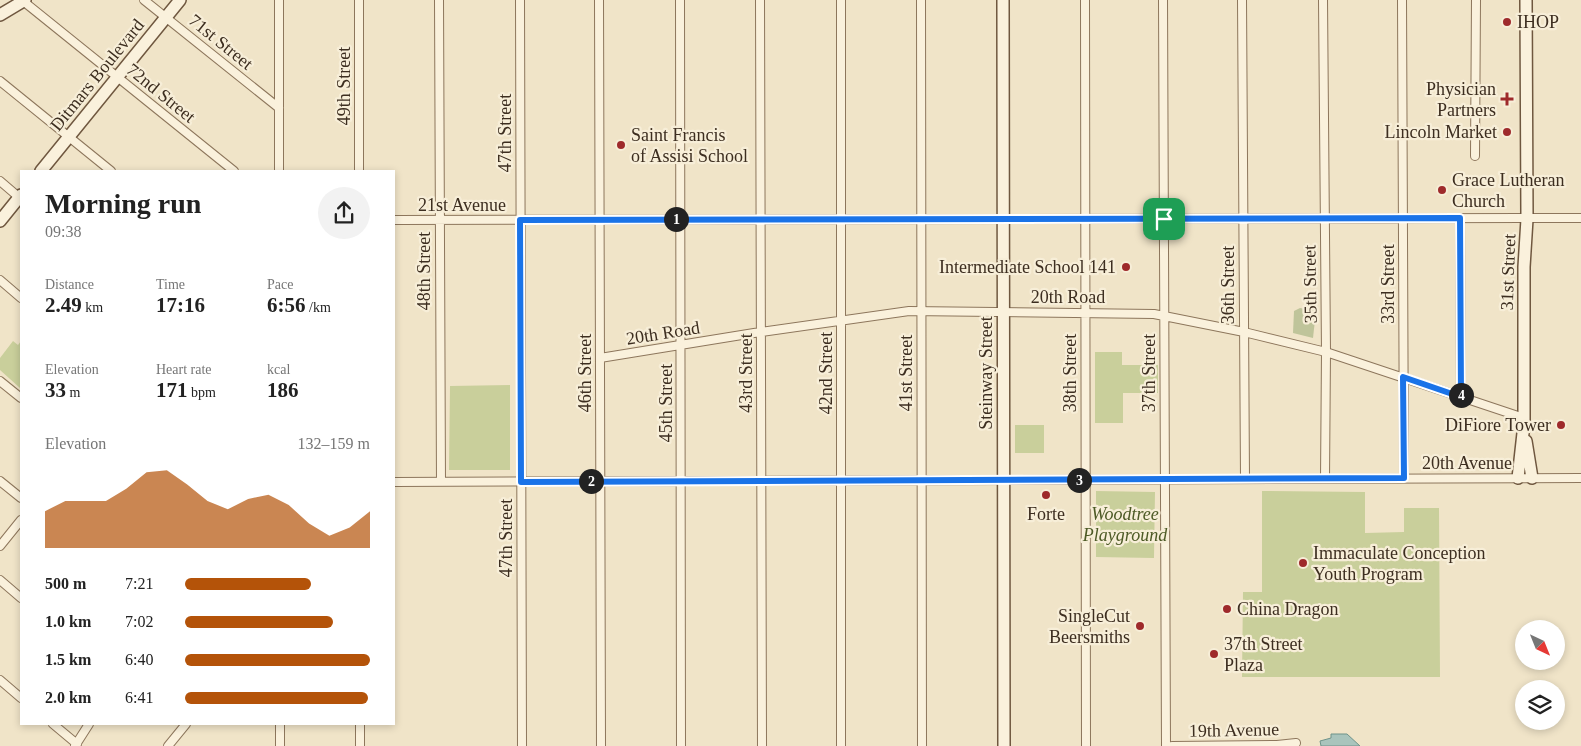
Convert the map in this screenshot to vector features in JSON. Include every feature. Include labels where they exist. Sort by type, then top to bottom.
[{"type":"street","points":[[0,15],[24,0]]},
{"type":"street","name":"72nd Street","points":[[24,0],[117,78],[233,170]]},
{"type":"street","name":"71st Street","points":[[144,0],[278,108]]},
{"type":"street","name":"Ditmars Boulevard","points":[[42,170],[180,0]]},
{"type":"street","points":[[279,0],[279,170]]},
{"type":"street","name":"49th Street","points":[[358,0],[359,170]]},
{"type":"street","name":"48th Street","points":[[439,0],[441,482]]},
{"type":"street","name":"47th Street","points":[[520,0],[522,746]]},
{"type":"street","name":"46th Street","points":[[599,0],[601,746]]},
{"type":"street","name":"45th Street","points":[[680,0],[681,746]]},
{"type":"street","name":"43rd Street","points":[[760,0],[762,746]]},
{"type":"street","name":"42nd Street","points":[[841,0],[841,746]]},
{"type":"street","name":"41st Street","points":[[921,0],[922,746]]},
{"type":"street","name":"Steinway Street","points":[[1003,0],[1004,746]]},
{"type":"street","name":"38th Street","points":[[1085,0],[1086,746]]},
{"type":"street","name":"37th Street","points":[[1163,0],[1166,746]]},
{"type":"street","name":"36th Street","points":[[1242,0],[1245,479]]},
{"type":"street","name":"35th Street","points":[[1323,0],[1326,352],[1325,479]]},
{"type":"street","name":"33rd Street","points":[[1402,0],[1404,478]]},
{"type":"street","points":[[1475,156],[1476,0]]},
{"type":"street","name":"31st Street","points":[[1518,478],[1524,421],[1524,267],[1527,218],[1526,0]]},
{"type":"street","points":[[0,81],[110,170]]},
{"type":"street","points":[[0,181],[20,196]]},
{"type":"street","points":[[0,221],[20,198]]},
{"type":"street","points":[[1460,218],[1461,397]]},
{"type":"street","name":"21st Avenue","points":[[395,220],[1581,218]]},
{"type":"street","points":[[0,280],[20,297]]},
{"type":"street","name":"20th Road","points":[[600,358],[760,332],[909,311],[1146,314],[1244,332],[1326,352],[1461,397],[1524,421]]},
{"type":"street","points":[[0,380],[20,397]]},
{"type":"street","name":"31st Street","points":[[1524,421],[1532,478]]},
{"type":"street","name":"20th Avenue","points":[[395,482],[1581,478]]},
{"type":"street","points":[[0,481],[20,497]]},
{"type":"street","points":[[0,546],[20,521]]},
{"type":"street","points":[[0,580],[20,597]]},
{"type":"street","points":[[0,680],[20,697]]},
{"type":"street","points":[[54,725],[76,745],[89,725]]},
{"type":"street","points":[[280,725],[280,746]]},
{"type":"street","points":[[360,725],[360,746]]},
{"type":"street","points":[[168,746],[181,726]]},
{"type":"street","name":"19th Avenue","points":[[1172,746],[1277,745],[1296,743]]},
{"type":"green space","points":[[1300,308],[1316,311],[1313,338],[1293,333],[1294,311]]},
{"type":"green space","points":[[13,341],[18,345],[20,342],[20,388],[0,370],[0,358]]},
{"type":"green space","points":[[1095,352],[1122,352],[1122,365],[1158,365],[1158,393],[1123,393],[1123,423],[1095,423]]},
{"type":"green space","points":[[510,385],[510,470],[449,470],[450,386]]},
{"type":"green space","points":[[1015,425],[1044,425],[1044,453],[1015,453]]},
{"type":"green space","name":"Woodtree Playground","points":[[1096,491],[1155,492],[1154,558],[1096,557]]},
{"type":"green space","points":[[1262,491],[1365,492],[1365,533],[1404,532],[1404,508],[1439,508],[1440,677],[1242,677],[1243,592],[1262,592]]},
{"type":"water","points":[[1331,734],[1347,734],[1360,746],[1321,746],[1320,741],[1331,738]]},
{"type":"place","name":"IHOP","points":[[1507,22]]},
{"type":"place","name":"Physician Partners","points":[[1507,99]]},
{"type":"place","name":"Lincoln Market","points":[[1507,132]]},
{"type":"place","name":"Saint Francis of Assisi School","points":[[621,145]]},
{"type":"place","name":"Grace Lutheran Church","points":[[1442,190]]},
{"type":"place","name":"Intermediate School 141","points":[[1126,267]]},
{"type":"place","name":"DiFiore Tower","points":[[1561,425]]},
{"type":"place","name":"Forte","points":[[1046,495]]},
{"type":"place","name":"Immaculate Conception Youth Program","points":[[1303,563]]},
{"type":"place","name":"China Dragon","points":[[1227,609]]},
{"type":"place","name":"SingleCut Beersmiths","points":[[1140,626]]},
{"type":"place","name":"37th Street Plaza","points":[[1214,654]]},
{"type":"route","points":[[1460,218],[1461,397],[1403,377],[1404,478],[521,482],[520,220],[1164,219],[1460,218]]}]
